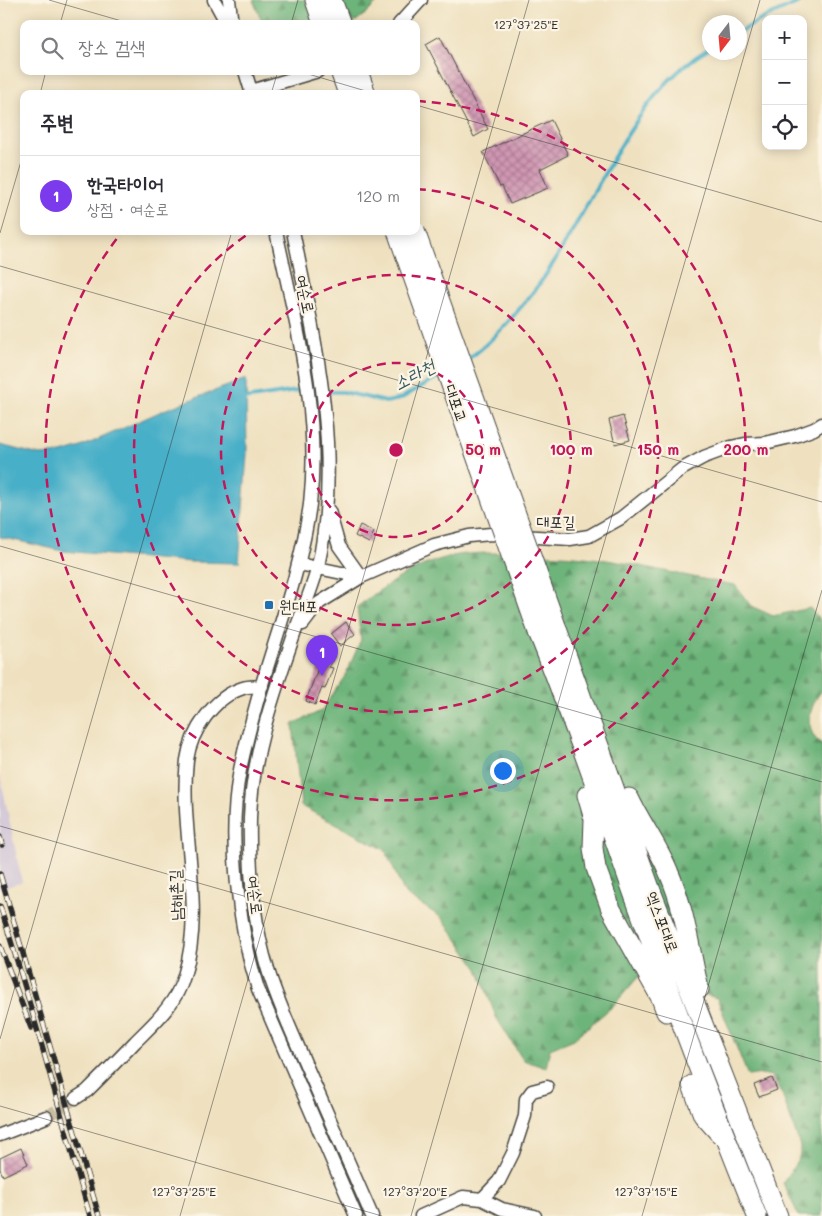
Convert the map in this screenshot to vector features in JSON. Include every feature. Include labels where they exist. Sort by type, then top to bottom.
[{"type":"highway","points":[[315,0],[322,20]]},
{"type":"highway","points":[[332,0],[340,20]]},
{"type":"highway","points":[[341,75],[347,90]]},
{"type":"highway","points":[[359,75],[365,90]]},
{"type":"highway","name":"대포교","points":[[399,235],[547,629]]},
{"type":"highway","name":"대포교","points":[[416,235],[547,629]]},
{"type":"highway","name":"엑스포대로","points":[[547,629],[778,1216]]},
{"type":"highway","points":[[572,695],[577,758],[594,819],[593,848],[596,868],[611,909],[661,998],[703,1115],[728,1143]]},
{"type":"highway","points":[[572,695],[669,872],[679,901],[702,999],[722,1056],[747,1106],[786,1216]]},
{"type":"highway","name":"엑스포대로","points":[[572,695],[635,896],[756,1216]]},
{"type":"street","points":[[214,0],[225,20]]},
{"type":"street","points":[[229,0],[232,20]]},
{"type":"street","points":[[402,20],[420,0]]},
{"type":"street","points":[[246,75],[250,90]]},
{"type":"street","points":[[260,90],[306,75]]},
{"type":"street","name":"여순로","points":[[277,235],[304,364],[311,410],[312,473],[305,534],[299,564],[262,686],[240,772],[236,815],[236,861],[241,912],[249,961],[258,989],[356,1216]]},
{"type":"street","name":"여순로","points":[[294,235],[326,408],[328,444],[327,504],[318,568],[270,707],[253,776],[250,818],[251,856],[257,925],[268,971],[372,1216]]},
{"type":"street","name":"대포길","points":[[291,644],[319,602],[361,577],[434,546],[469,536],[491,534],[570,539],[589,536],[621,518],[692,463],[745,444],[765,443],[795,436],[822,424]]},
{"type":"street","points":[[327,504],[339,546],[361,577]]},
{"type":"street","points":[[299,564],[361,577]]},
{"type":"street","name":"남해촌길","points":[[76,1098],[87,1091],[164,1013],[178,991],[188,958],[192,927],[186,809],[187,761],[189,752],[200,726],[218,702],[243,688],[262,686]]},
{"type":"street","points":[[482,1200],[499,1181],[513,1153],[525,1116],[526,1099],[532,1091],[547,1087]]},
{"type":"street","points":[[0,1135],[46,1117]]},
{"type":"street","points":[[421,1216],[463,1197],[482,1200],[502,1209],[535,1216]]},
{"type":"shaded area","points":[[0,774],[22,882],[0,889]]},
{"type":"green space","points":[[253,0],[380,0],[357,20],[261,20]]},
{"type":"green space","points":[[504,553],[592,558],[735,585],[751,606],[773,616],[810,608],[822,622],[822,691],[811,711],[810,726],[816,739],[822,744],[822,1216],[799,1216],[783,1183],[798,1160],[800,1146],[782,1094],[772,1076],[762,1074],[748,1076],[717,998],[639,976],[613,1006],[574,1039],[550,1049],[546,1068],[523,1060],[496,1017],[478,969],[442,918],[405,894],[385,850],[301,806],[293,724],[321,711],[345,676],[361,640],[357,607],[381,589],[422,566],[451,556]]},
{"type":"water","points":[[246,379],[247,454],[239,563],[191,562],[63,551],[0,537],[0,445],[40,455],[62,453],[81,447],[164,410]]},
{"type":"building","points":[[440,36],[488,129],[474,137],[426,44]]},
{"type":"building","points":[[551,120],[568,155],[540,169],[548,188],[510,204],[483,152]]},
{"type":"building","points":[[623,416],[630,440],[615,444],[609,420]]},
{"type":"building","points":[[360,525],[374,532],[369,543],[355,536]]},
{"type":"building","points":[[346,622],[355,634],[340,646],[331,634]]},
{"type":"building","points":[[325,649],[336,657],[329,667],[333,668],[325,689],[322,688],[315,705],[306,701]]},
{"type":"building","points":[[772,1078],[777,1090],[759,1097],[754,1085]]},
{"type":"building","points":[[21,1148],[28,1164],[3,1176],[0,1169],[0,1158]]},
{"type":"waterway","name":"소라천","points":[[747,28],[804,0]]},
{"type":"waterway","name":"소라천","points":[[466,360],[483,347],[532,294],[552,265],[617,152],[645,108],[668,81],[702,53]]},
{"type":"waterway","name":"소라천","points":[[244,399],[296,391],[344,392],[386,402],[400,399],[443,374]]},
{"type":"tunnel","points":[[46,1117],[76,1098]]},
{"type":"railway","points":[[0,837],[2,845]]},
{"type":"railway","points":[[0,874],[99,1216]]},
{"type":"railway","points":[[0,906],[90,1216]]},
{"type":"railway","points":[[0,946],[31,1028]]},
{"type":"place","name":"원대포","points":[[269,605]]},
{"type":"place","name":"한국타이어","points":[[322,676]]}]
